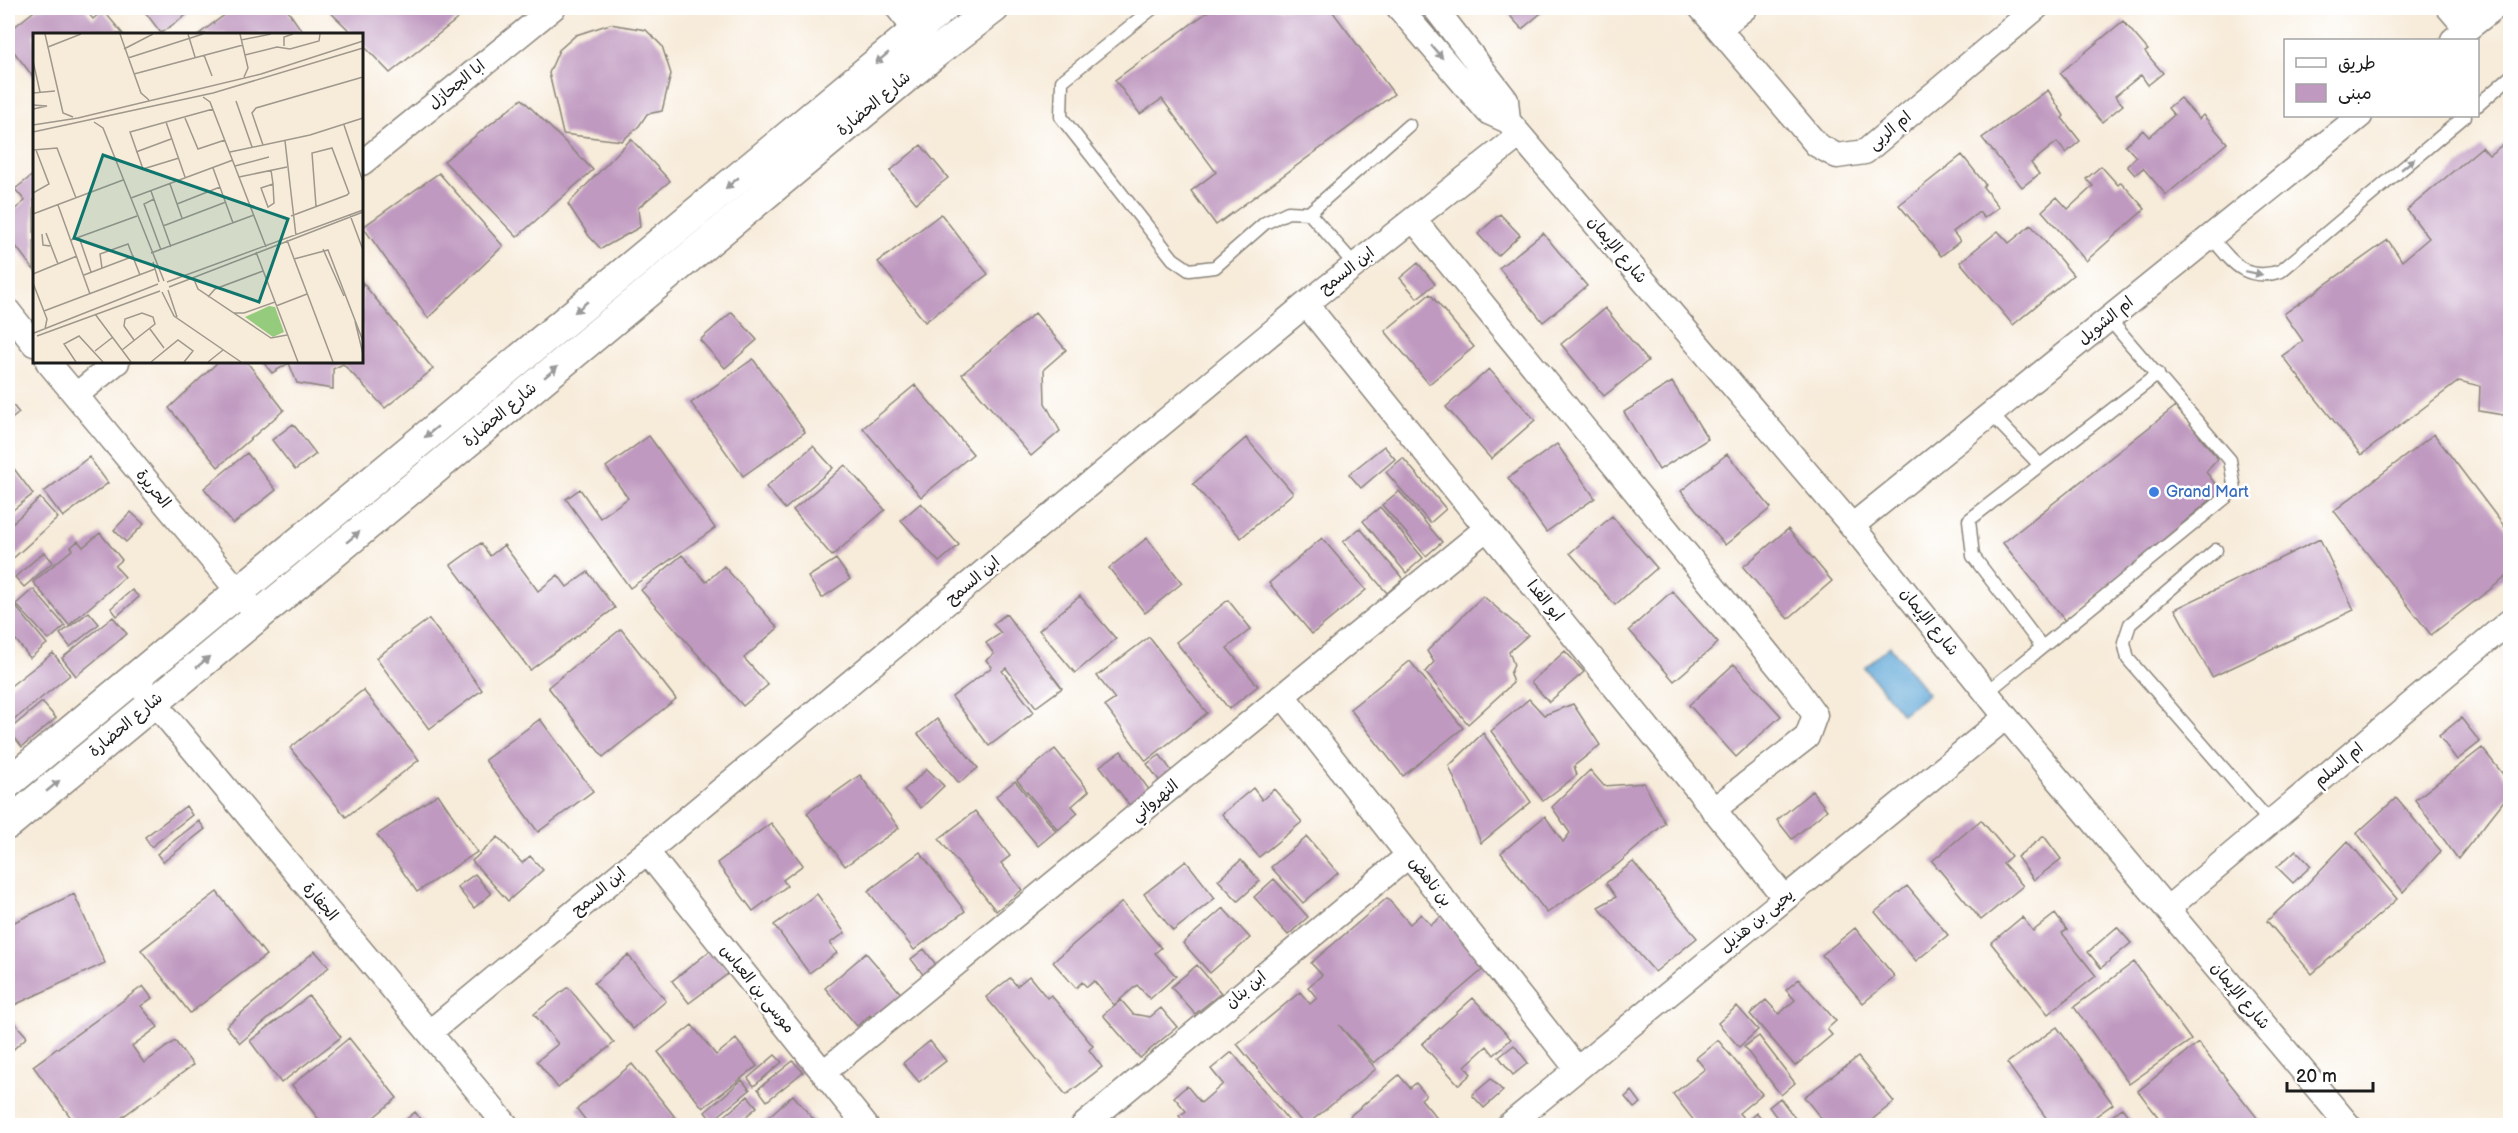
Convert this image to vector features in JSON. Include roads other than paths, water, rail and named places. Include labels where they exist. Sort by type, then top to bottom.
[{"type":"street","name":"ابا الجحازل","points":[[363,162],[553,8]]},
{"type":"street","name":"شارع الحضارة","points":[[8,783],[237,592],[907,19],[943,8]]},
{"type":"street","name":"شارع الحضارة","points":[[8,824],[934,54],[994,8]]},
{"type":"street","name":"شارع الإيمان","points":[[1399,8],[1488,112],[1514,128],[1851,526],[1986,693],[2349,1125]]},
{"type":"street","name":"شارع الإيمان","points":[[1435,8],[1506,100],[1514,128]]},
{"type":"street","name":"ام الربى","points":[[1701,8],[1817,145],[1838,156],[1865,152],[2036,8]]},
{"type":"street","points":[[1719,29],[1745,8]]},
{"type":"street","points":[[2449,8],[2460,35],[2494,8]]},
{"type":"street","points":[[907,19],[934,54]]},
{"type":"street","name":"ام الشويل","points":[[1851,526],[2359,117]]},
{"type":"street","name":"ابن السمح","points":[[430,1032],[1306,304],[1414,220],[1514,128]]},
{"type":"street","points":[[1414,220],[1795,687],[1815,715],[1807,736],[1713,810]]},
{"type":"street","name":"ابو الفدا","points":[[1306,304],[1785,898]]},
{"type":"street","points":[[8,312],[33,343]]},
{"type":"street","name":"الحريرة","points":[[49,363],[258,615]]},
{"type":"street","points":[[76,395],[116,363]]},
{"type":"street","name":"النهرواني","points":[[824,1072],[1487,528]]},
{"type":"street","name":"ام السلم","points":[[2167,909],[2511,621]]},
{"type":"street","name":"الجفارة","points":[[133,678],[507,1125]]},
{"type":"street","name":"بن ناهض","points":[[1283,696],[1577,1069]]},
{"type":"street","name":"يحيى بن هذيل","points":[[1508,1125],[2006,717]]},
{"type":"street","name":"موسى بن العباس","points":[[647,852],[866,1125]]},
{"type":"street","name":"ابن بنان","points":[[1083,1125],[1409,855]]},
{"type":"lane","points":[[1153,8],[1062,81],[1061,117],[1173,259],[1189,270],[1215,267],[1266,223],[1288,212],[1309,213],[1410,125]]},
{"type":"lane","points":[[2479,104],[2511,77]]},
{"type":"lane","points":[[2210,236],[2240,269],[2261,275],[2281,271],[2464,117]]},
{"type":"lane","points":[[1309,213],[1355,265]]},
{"type":"lane","points":[[1986,693],[2235,490],[2230,460],[2109,319]]},
{"type":"lane","points":[[2042,647],[1973,556],[1969,520],[2158,374]]},
{"type":"lane","points":[[1991,414],[2040,465]]},
{"type":"lane","points":[[2216,550],[2130,624],[2124,642],[2128,660],[2270,822]]},
{"type":"water","points":[[1890,646],[1928,694],[1902,714],[1864,667]]},
{"type":"place","name":"Grand Mart","points":[[2154,492]]}]
